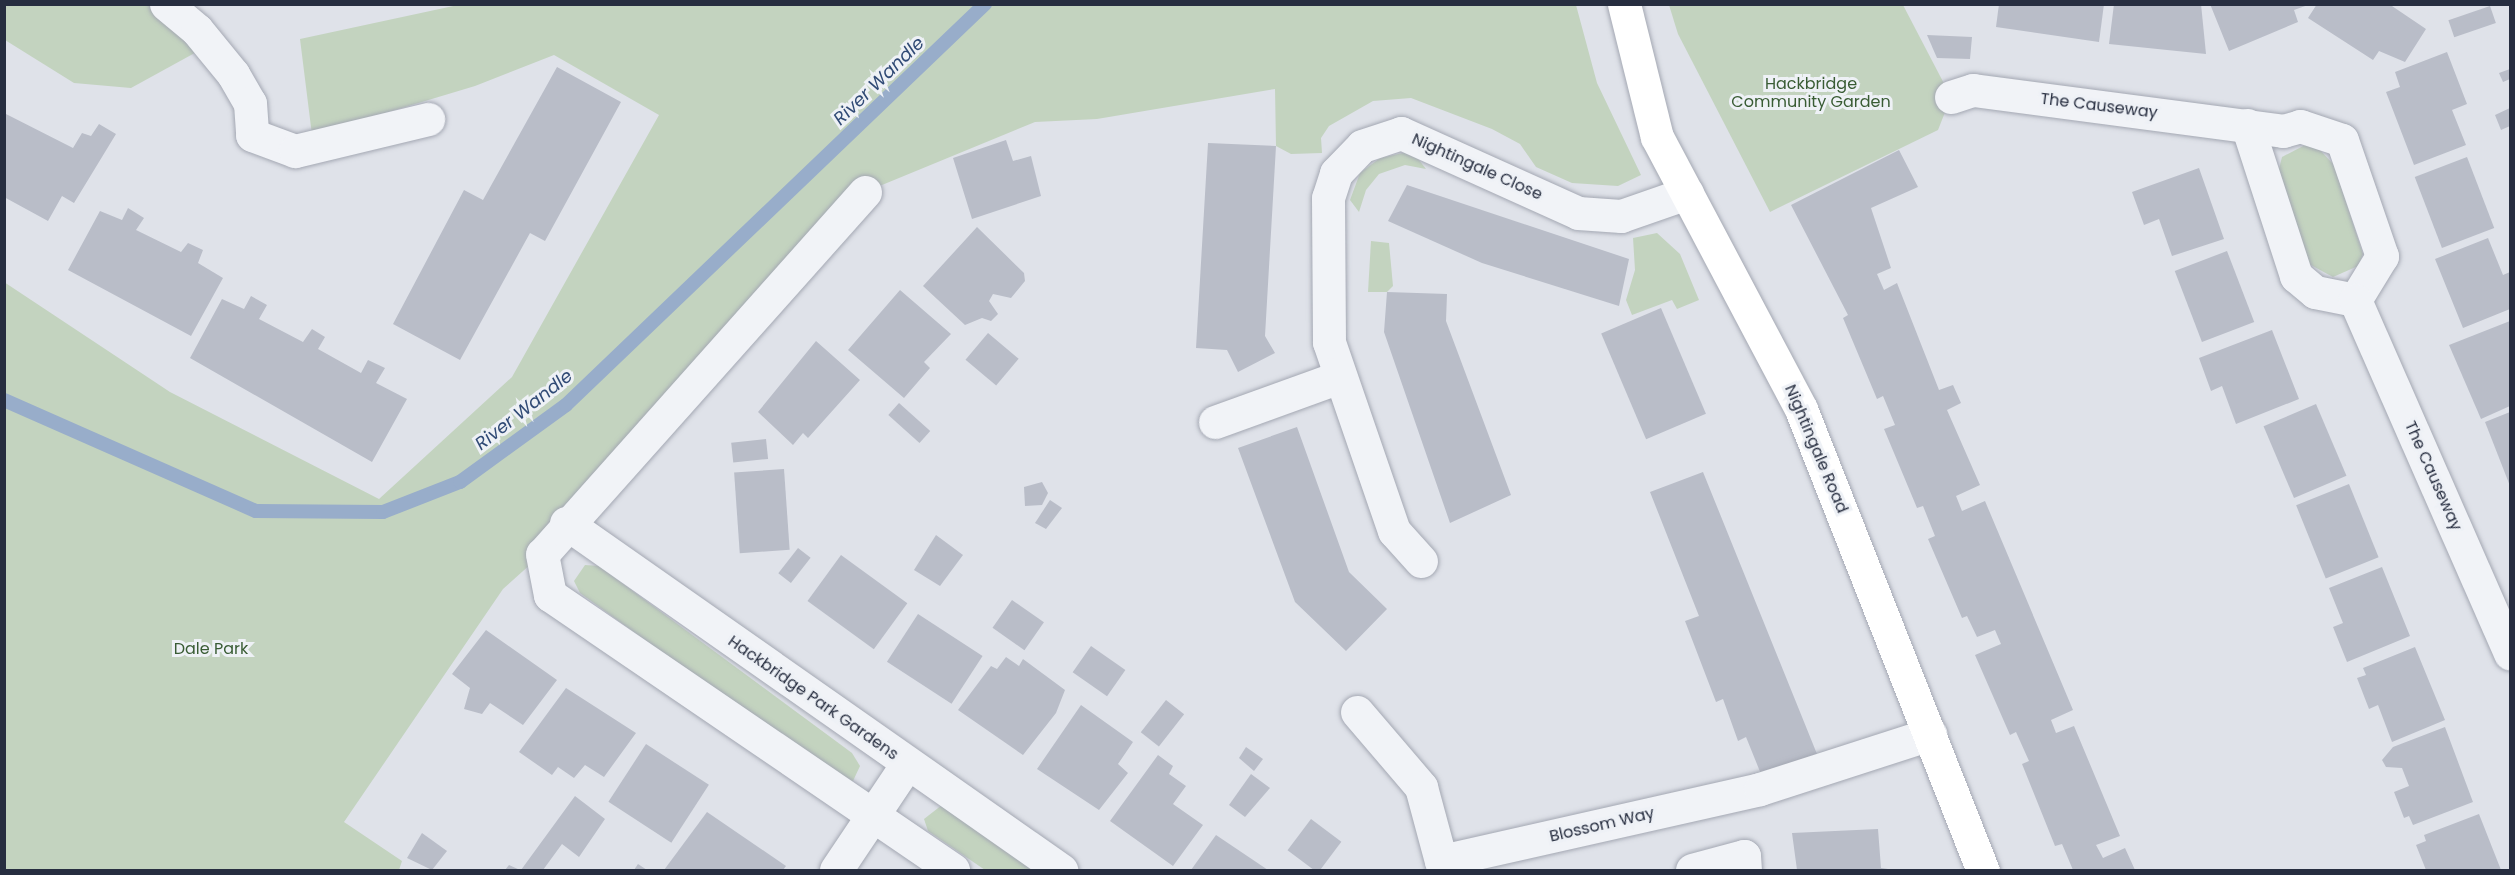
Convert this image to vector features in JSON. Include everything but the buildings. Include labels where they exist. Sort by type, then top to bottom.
[{"type":"main road","name":"Nightingale Road","points":[[1624,4],[1657,137],[1801,409],[1983,870]]},
{"type":"street","points":[[165,4],[197,30],[233,74],[250,103],[252,135],[295,151],[428,119]]},
{"type":"street","name":"The Causeway","points":[[1951,97],[1973,90],[2283,131],[2300,126],[2342,140],[2382,256],[2355,300],[2510,648]]},
{"type":"street","points":[[2247,126],[2296,276],[2315,292],[2355,300]]},
{"type":"street","name":"Nightingale Close","points":[[1421,561],[1394,531],[1339,377],[1329,342],[1328,198],[1336,173],[1362,146],[1388,134],[1414,137],[1578,213],[1602,218],[1641,212],[1687,193]]},
{"type":"street","points":[[865,192],[566,523],[542,554],[550,595],[953,870]]},
{"type":"street","points":[[1215,422],[1339,377]]},
{"type":"street","name":"Hackbridge Park Gardens","points":[[566,523],[1061,870]]},
{"type":"street","name":"Blossom Way","points":[[1357,712],[1421,787],[1441,861],[1760,789],[1930,734]]},
{"type":"street","points":[[836,870],[907,764]]},
{"type":"street","points":[[1692,870],[1745,863]]},
{"type":"green space","points":[[4,5],[154,5],[202,49],[131,88],[74,83],[5,40]]},
{"type":"green space","name":"Dale Park","points":[[458,5],[1576,5],[1597,83],[1641,175],[1618,186],[1572,183],[1536,167],[1520,144],[1492,129],[1411,98],[1373,101],[1329,126],[1321,138],[1322,153],[1291,154],[1276,146],[1275,89],[1097,119],[1035,122],[865,192],[542,554],[503,589],[344,822],[402,861],[399,870],[5,870],[4,282],[170,392],[379,499],[512,377],[659,115],[554,55],[475,86],[312,135],[300,39]]},
{"type":"green space","name":"Hackbridge Community Garden","points":[[1669,5],[1903,5],[1951,97],[1938,130],[1770,212],[1678,34]]},
{"type":"green space","points":[[2305,145],[2320,150],[2334,165],[2363,254],[2358,266],[2333,277],[2309,264],[2279,169],[2282,157]]},
{"type":"green space","points":[[1412,151],[1426,169],[1405,165],[1379,174],[1366,190],[1359,212],[1350,200],[1360,173],[1380,158]]},
{"type":"green space","points":[[1657,233],[1680,254],[1699,300],[1677,309],[1672,300],[1632,315],[1626,300],[1635,270],[1633,238]]},
{"type":"green space","points":[[1371,241],[1389,243],[1393,286],[1387,292],[1368,292]]},
{"type":"green space","points":[[585,565],[599,566],[852,753],[860,766],[853,781],[837,779],[580,593],[574,581]]},
{"type":"green space","points":[[942,805],[1036,870],[985,870],[928,831],[924,819]]},
{"type":"waterway","name":"River Wandle","points":[[4,400],[256,511],[383,512],[460,482],[566,405],[985,4]]}]
